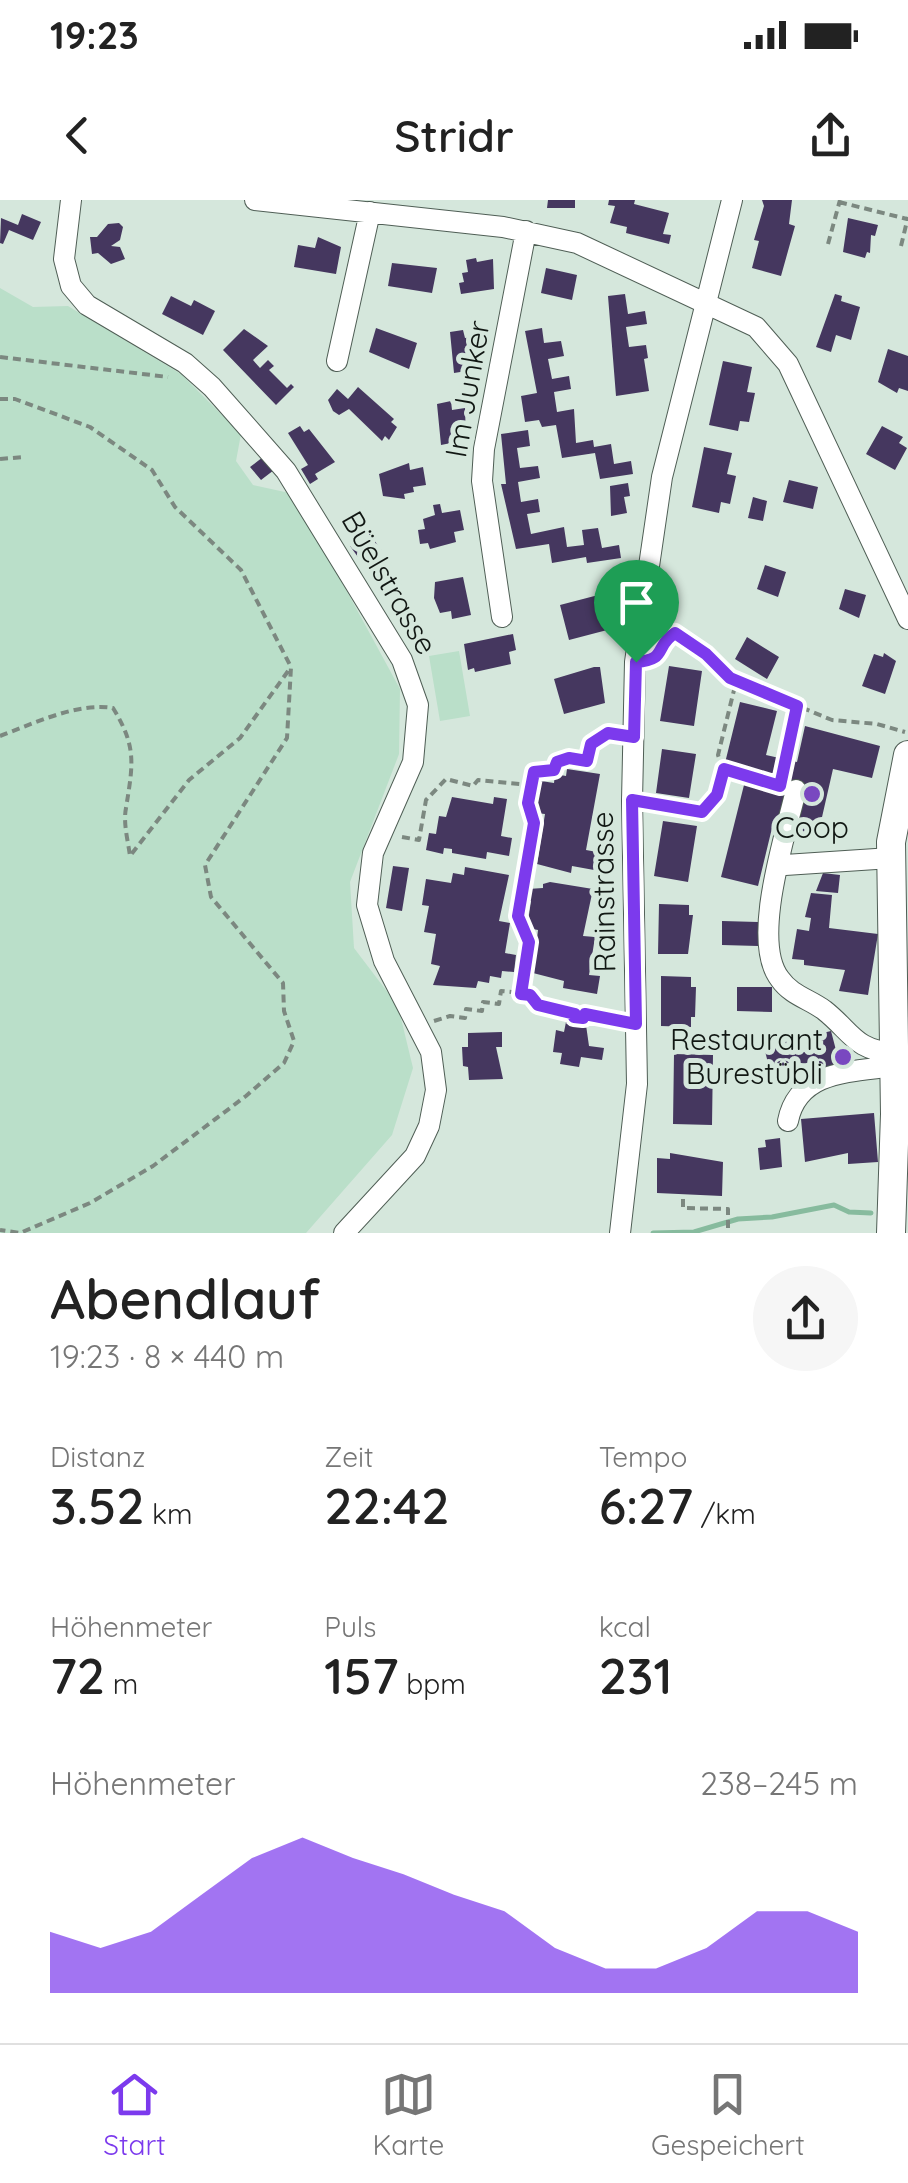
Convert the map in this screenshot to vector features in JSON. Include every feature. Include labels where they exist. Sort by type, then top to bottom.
[{"type":"main road","points":[[891,1233],[902,1114],[894,1060],[891,858],[893,824],[908,755]]},
{"type":"street","name":"Büelstrasse","points":[[71,200],[64,259],[70,286],[88,305],[159,345],[212,387],[286,471],[410,680],[418,705],[413,762],[380,833],[370,874],[371,921],[384,961],[432,1052],[436,1090],[429,1126],[414,1156],[344,1233]]},
{"type":"street","points":[[255,200],[526,231],[578,243],[756,327],[788,364],[908,619]]},
{"type":"street","name":"Rainstrasse","points":[[620,1233],[637,1084],[632,800],[636,662],[662,477],[732,200]]},
{"type":"street","points":[[338,361],[370,212]]},
{"type":"street","name":"Im Junker","points":[[502,617],[482,480],[484,449],[526,231]]},
{"type":"street","points":[[796,790],[772,894],[769,938],[773,969],[793,993],[826,1012],[856,1043],[894,1060]]},
{"type":"street","points":[[784,865],[891,858]]},
{"type":"street","points":[[788,1121],[796,1099],[815,1081],[894,1060]]},
{"type":"path","points":[[828,244],[839,201],[908,218],[902,246]]},
{"type":"path","points":[[0,357],[150,372],[212,387]]},
{"type":"path","points":[[0,398],[14,399],[90,426],[152,470],[176,507],[241,570],[292,667],[287,738],[204,865],[211,897],[283,982],[284,1011],[294,1041],[284,1063],[154,1166],[90,1203],[20,1232],[0,1230]]},
{"type":"path","points":[[0,459],[24,457]]},
{"type":"path","points":[[636,662],[652,661],[659,656],[668,637],[675,633],[736,680],[832,720],[878,724],[908,733]]},
{"type":"path","points":[[0,736],[60,715],[102,706],[113,708],[130,735],[132,788],[125,810],[130,856],[189,780],[240,738],[292,667]]},
{"type":"path","points":[[632,800],[702,812],[717,795],[724,769],[718,755],[736,680]]},
{"type":"path","points":[[724,769],[780,786],[797,706]]},
{"type":"path","points":[[521,994],[529,942],[518,916],[534,823],[528,803],[534,772],[554,770],[557,762],[569,758],[587,761],[591,744],[608,733],[634,737]]},
{"type":"path","points":[[380,833],[419,840],[426,800],[446,779],[473,786],[478,780],[531,785]]},
{"type":"path","points":[[431,1022],[450,1016],[464,1018],[466,1009],[482,1011],[483,1002],[499,1004],[501,991],[530,995],[538,1005],[575,1014],[574,1017],[583,1018],[585,1014],[636,1024]]},
{"type":"path","points":[[684,1199],[683,1208],[728,1211],[728,1233]]},
{"type":"green space","points":[[0,288],[33,307],[68,306],[181,374],[241,434],[236,461],[253,485],[294,494],[400,689],[399,754],[350,882],[354,948],[398,1006],[413,1068],[392,1135],[306,1233],[0,1233]]},
{"type":"green space","points":[[459,651],[470,716],[440,721],[429,656]]},
{"type":"building","points":[[548,200],[575,200],[575,208],[547,208]]},
{"type":"building","points":[[609,200],[635,200],[634,204],[669,213],[663,234],[671,235],[669,244],[626,233],[627,227],[610,223],[615,206],[608,205]]},
{"type":"building","points":[[762,200],[792,200],[789,224],[795,226],[781,276],[752,268]]},
{"type":"building","points":[[22,214],[41,222],[33,240],[9,230],[3,244],[0,243],[1,218],[18,225]]},
{"type":"building","points":[[848,218],[878,225],[865,258],[843,252]]},
{"type":"building","points":[[119,223],[123,227],[120,240],[111,246],[120,247],[125,259],[111,264],[98,253],[92,254],[90,237],[97,237],[108,224]]},
{"type":"building","points":[[318,237],[341,247],[336,274],[294,267],[298,245],[315,248]]},
{"type":"building","points":[[476,258],[477,262],[493,259],[494,289],[461,294],[462,273],[468,272],[466,260]]},
{"type":"building","points":[[392,263],[437,268],[432,293],[388,286]]},
{"type":"building","points":[[546,268],[577,275],[572,300],[541,293]]},
{"type":"building","points":[[625,294],[628,314],[645,311],[647,324],[626,327],[629,347],[646,345],[649,391],[616,396],[608,296]]},
{"type":"building","points":[[835,294],[842,296],[841,301],[860,307],[851,340],[836,335],[831,352],[816,347]]},
{"type":"building","points":[[171,296],[191,306],[194,300],[215,311],[203,335],[162,314]]},
{"type":"building","points":[[376,328],[417,343],[409,369],[369,352]]},
{"type":"building","points":[[542,328],[544,343],[561,341],[564,356],[548,359],[552,379],[569,376],[571,389],[554,392],[557,412],[574,409],[576,443],[593,440],[594,447],[611,444],[614,464],[631,461],[633,474],[600,479],[595,453],[562,458],[556,425],[542,427],[539,420],[525,422],[521,396],[537,393],[525,331]]},
{"type":"building","points":[[244,329],[268,346],[253,360],[260,368],[268,360],[274,366],[269,370],[287,388],[291,384],[294,387],[276,405],[223,350]]},
{"type":"building","points":[[463,330],[465,338],[478,336],[479,369],[454,373],[450,332]]},
{"type":"building","points":[[888,349],[908,356],[908,391],[899,388],[897,393],[878,382]]},
{"type":"building","points":[[723,361],[752,367],[747,392],[755,393],[749,422],[740,421],[738,431],[709,425]]},
{"type":"building","points":[[358,387],[394,419],[391,422],[397,427],[389,440],[385,436],[382,441],[349,409],[339,415],[333,411],[328,400],[337,389],[348,399]]},
{"type":"building","points":[[451,401],[452,410],[465,408],[466,440],[441,445],[437,404]]},
{"type":"building","points":[[300,426],[304,432],[309,429],[335,462],[315,474],[318,479],[310,484],[301,469],[308,465],[288,433]]},
{"type":"building","points":[[882,426],[903,437],[899,443],[907,448],[895,470],[866,454]]},
{"type":"building","points":[[528,430],[530,446],[517,448],[520,468],[538,466],[540,478],[518,482],[521,502],[538,499],[540,512],[527,514],[531,534],[564,527],[567,547],[584,545],[582,530],[598,528],[602,548],[619,545],[621,558],[587,563],[586,557],[552,563],[549,544],[516,549],[501,484],[506,484],[501,434]]},
{"type":"building","points":[[704,447],[732,453],[727,474],[736,476],[730,504],[721,502],[719,513],[692,507]]},
{"type":"building","points":[[263,457],[274,470],[261,480],[250,467]]},
{"type":"building","points":[[409,463],[410,470],[423,467],[426,485],[413,487],[414,492],[404,494],[405,499],[383,496],[379,474]]},
{"type":"building","points":[[789,480],[818,487],[813,509],[783,502]]},
{"type":"building","points":[[628,483],[630,496],[624,497],[627,513],[611,516],[610,486]]},
{"type":"building","points":[[753,497],[767,501],[763,521],[748,518]]},
{"type":"building","points":[[440,504],[442,513],[460,510],[464,530],[454,532],[456,542],[430,549],[428,543],[420,544],[418,530],[425,529],[423,519],[435,515],[433,505]]},
{"type":"building","points":[[369,533],[382,551],[363,564],[350,546]]},
{"type":"building","points":[[765,565],[786,572],[778,597],[757,589]]},
{"type":"building","points":[[463,577],[471,615],[452,619],[451,611],[440,613],[434,598],[435,582]]},
{"type":"building","points":[[845,589],[866,595],[859,618],[839,609]]},
{"type":"building","points":[[606,593],[613,616],[608,617],[611,629],[569,640],[560,605]]},
{"type":"building","points":[[513,634],[516,650],[509,652],[511,664],[468,670],[464,644]]},
{"type":"building","points":[[747,637],[779,657],[767,679],[735,659]]},
{"type":"building","points":[[884,653],[896,661],[885,694],[862,686],[874,654],[883,657]]},
{"type":"building","points":[[669,666],[702,671],[694,726],[660,721]]},
{"type":"building","points":[[600,667],[605,703],[564,714],[554,679]]},
{"type":"building","points":[[740,702],[777,711],[766,755],[797,762],[805,726],[880,746],[872,778],[833,769],[817,839],[772,828],[758,886],[721,877],[748,769],[725,763]]},
{"type":"building","points":[[662,749],[696,754],[689,798],[656,793]]},
{"type":"building","points":[[567,769],[600,774],[586,850],[597,852],[594,870],[572,866],[571,873],[537,864],[545,814],[536,813],[541,781],[554,783],[555,774],[566,776]]},
{"type":"building","points":[[452,797],[493,804],[494,797],[507,799],[501,836],[512,838],[509,856],[487,852],[486,859],[452,853],[452,849],[444,848],[443,854],[426,850],[429,833],[436,834],[439,816],[446,817]]},
{"type":"building","points":[[663,821],[697,826],[688,882],[654,876]]},
{"type":"building","points":[[393,866],[409,868],[402,911],[386,908]]},
{"type":"building","points":[[465,867],[509,875],[499,921],[510,923],[505,953],[516,955],[514,972],[502,971],[501,978],[490,976],[489,983],[478,981],[476,988],[433,985],[440,966],[431,964],[436,934],[424,932],[429,906],[422,905],[426,879],[451,883],[453,873],[464,875]]},
{"type":"building","points":[[823,873],[840,875],[838,893],[816,891]]},
{"type":"building","points":[[543,884],[593,889],[583,936],[595,937],[589,975],[600,976],[597,994],[563,988],[564,981],[533,973],[538,930],[527,928],[531,901],[527,900],[528,889],[543,888]]},
{"type":"building","points":[[811,893],[832,895],[829,928],[878,934],[868,995],[839,991],[845,970],[804,965],[804,960],[792,959],[797,929],[809,931],[811,918],[805,917]]},
{"type":"building","points":[[659,904],[689,905],[689,915],[693,915],[688,954],[658,954]]},
{"type":"building","points":[[722,921],[758,922],[758,946],[722,945]]},
{"type":"building","points":[[661,976],[691,977],[691,987],[696,987],[691,1027],[661,1026]]},
{"type":"building","points":[[737,987],[772,987],[772,1012],[737,1011]]},
{"type":"building","points":[[566,1022],[586,1025],[589,1046],[604,1048],[602,1060],[581,1057],[579,1067],[560,1064],[562,1053],[553,1052],[556,1030],[564,1032]]},
{"type":"building","points":[[831,1031],[837,1054],[848,1052],[851,1067],[820,1072],[814,1070],[811,1062],[770,1071],[764,1047]]},
{"type":"building","points":[[502,1032],[502,1047],[496,1047],[503,1079],[469,1080],[462,1047],[468,1047],[468,1033]]},
{"type":"building","points":[[674,1054],[713,1055],[712,1125],[673,1124]]},
{"type":"building","points":[[874,1113],[878,1162],[848,1164],[848,1153],[805,1162],[801,1119]]},
{"type":"building","points":[[780,1138],[782,1167],[760,1170],[758,1148],[766,1147],[765,1140]]},
{"type":"building","points":[[670,1153],[723,1162],[722,1196],[657,1193],[657,1158],[670,1159]]},
{"type":"waterway","points":[[653,1233],[694,1232],[738,1219],[834,1205],[849,1212],[871,1213]]},
{"type":"place","name":"Coop","points":[[812,794]]},
{"type":"place","name":"Restaurant Burestübli","points":[[843,1057]]},
{"type":"route","points":[[675,633],[706,654],[730,678],[797,706],[780,786],[724,769],[717,795],[702,812],[632,800],[636,1024],[585,1014],[583,1018],[574,1017],[575,1014],[538,1005],[539,1001],[530,999],[530,995],[521,994],[529,942],[518,916],[534,823],[528,803],[534,772],[554,770],[557,762],[569,758],[587,761],[591,744],[608,733],[634,737],[636,662],[652,661],[659,656],[668,637],[675,633]]}]
